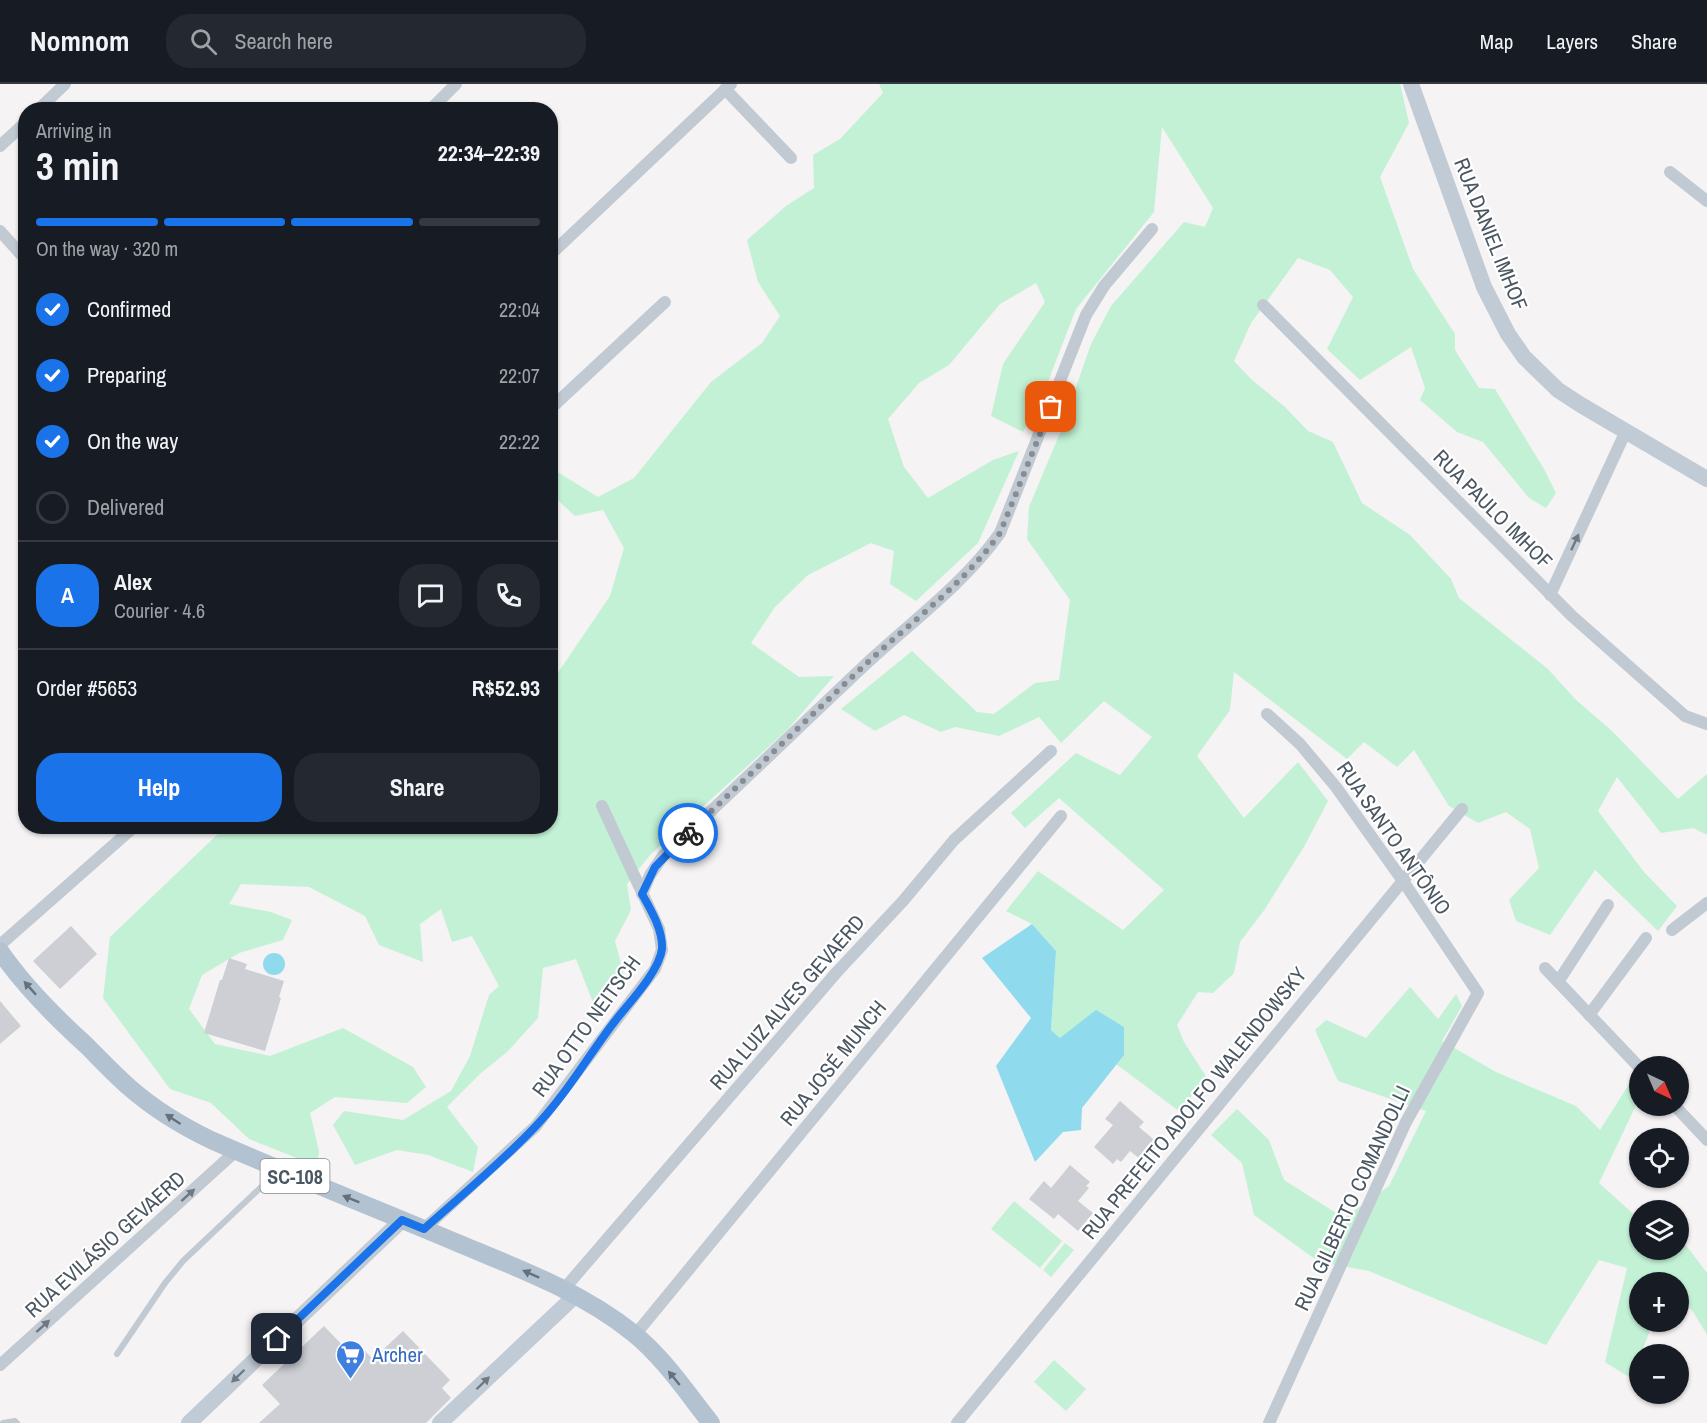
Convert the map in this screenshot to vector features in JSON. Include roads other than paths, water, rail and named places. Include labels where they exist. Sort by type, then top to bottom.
[{"type":"main road","name":"SC-108","points":[[0,951],[11,967],[54,1015],[130,1088],[186,1128],[570,1292],[616,1320],[635,1335],[653,1352],[711,1423]]},
{"type":"street","points":[[46,102],[65,84]]},
{"type":"street","points":[[438,102],[456,84]]},
{"type":"street","name":"RUA DANIEL IMHOF","points":[[1411,84],[1484,287],[1508,334],[1538,373],[1558,390],[1707,479]]},
{"type":"street","points":[[558,247],[728,87],[791,158]]},
{"type":"street","points":[[0,146],[18,129]]},
{"type":"street","points":[[1670,172],[1707,201]]},
{"type":"street","points":[[642,894],[650,875],[663,856],[867,663],[971,569],[988,550],[1000,533],[1086,315],[1104,286],[1152,229]]},
{"type":"street","points":[[0,231],[18,251]]},
{"type":"street","points":[[558,402],[665,302]]},
{"type":"street","name":"RUA PAULO IMHOF","points":[[1263,305],[1550,595],[1677,710],[1685,716],[1707,724]]},
{"type":"street","points":[[1550,595],[1626,431]]},
{"type":"street","name":"RUA SANTO ANTÔNIO","points":[[1267,714],[1300,744],[1318,765],[1402,881],[1478,993]]},
{"type":"street","name":"RUA LUIZ ALVES GEVAERD","points":[[570,1292],[836,973],[903,901],[954,840],[1051,751]]},
{"type":"street","name":"RUA OTTO NEITSCH","points":[[424,1229],[536,1126],[655,969],[662,950],[659,929],[602,806]]},
{"type":"street","name":"RUA PREFEITO ADOLFO WALENDOWSKY","points":[[957,1423],[1462,809]]},
{"type":"street","name":"RUA JOSÉ MUNCH","points":[[635,1335],[1061,816]]},
{"type":"street","points":[[0,945],[124,834]]},
{"type":"street","points":[[1672,930],[1707,903]]},
{"type":"street","points":[[1558,982],[1608,905]]},
{"type":"street","points":[[1589,1015],[1647,938]]},
{"type":"street","points":[[1545,968],[1629,1057]]},
{"type":"street","name":"RUA GILBERTO COMANDOLLI","points":[[1269,1423],[1406,1122],[1478,993]]},
{"type":"street","points":[[1684,1116],[1707,1140]]},
{"type":"street","name":"RUA EVILÁSIO GEVAERD","points":[[0,1365],[236,1151]]},
{"type":"street","points":[[189,1423],[402,1220]]},
{"type":"street","points":[[440,1423],[570,1292]]},
{"type":"lane","points":[[117,1354],[178,1266],[280,1170]]},
{"type":"lane","points":[[3,1423],[6,1421],[17,1423]]},
{"type":"water","points":[[1032,924],[1056,951],[1051,1030],[1060,1038],[1096,1010],[1124,1027],[1124,1055],[1082,1108],[1081,1130],[1063,1132],[1035,1162],[996,1066],[1031,1018],[982,958]]},
{"type":"water","points":[[270,953],[278,953],[285,960],[285,968],[278,975],[270,975],[263,968],[263,960]]},
{"type":"place","name":"Archer","points":[[351,1380]]}]
